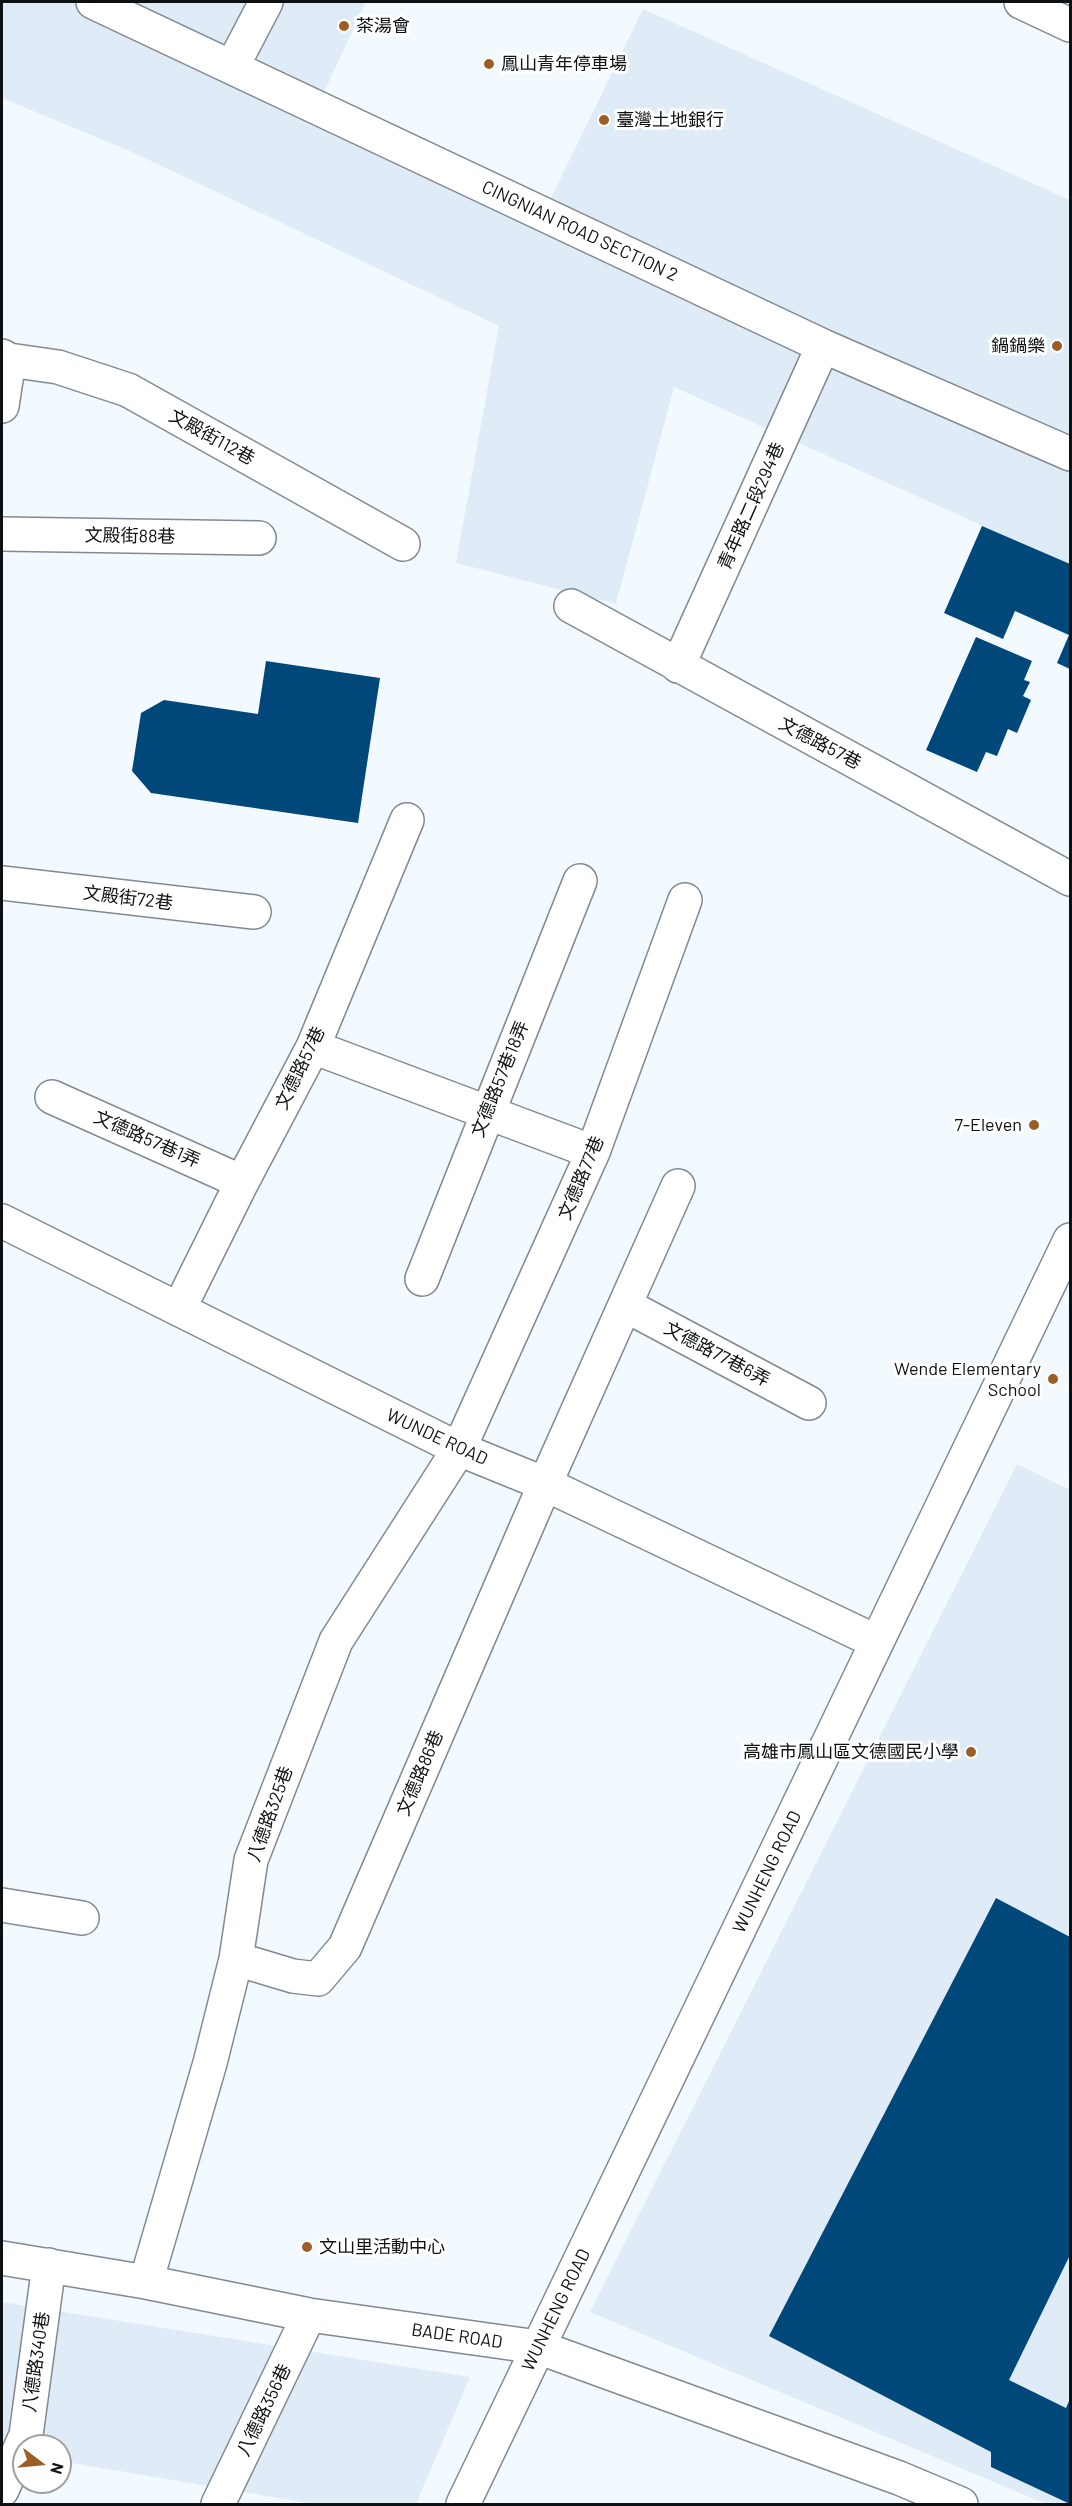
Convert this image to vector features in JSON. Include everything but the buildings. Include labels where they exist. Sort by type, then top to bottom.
[{"type":"street","name":"CINGNIAN ROAD SECTION 2","points":[[93,2],[824,346],[1071,454]]},
{"type":"street","points":[[232,67],[266,2]]},
{"type":"street","points":[[1021,2],[1071,25]]},
{"type":"street","name":"青年路二段294巷","points":[[678,666],[824,346]]},
{"type":"street","points":[[2,406],[5,358]]},
{"type":"street","name":"文殿街112巷","points":[[5,358],[58,367],[128,390],[403,544]]},
{"type":"street","name":"文殿街88巷","points":[[2,534],[259,538]]},
{"type":"street","name":"文德路57巷","points":[[571,606],[1071,879]]},
{"type":"street","name":"文德路57巷","points":[[179,1309],[313,1047],[407,820]]},
{"type":"street","name":"文德路57巷18弄","points":[[422,1279],[580,881]]},
{"type":"street","name":"文殿街72巷","points":[[2,883],[254,912]]},
{"type":"street","name":"文德路77巷","points":[[459,1449],[593,1152],[685,900]]},
{"type":"street","points":[[313,1047],[593,1152]]},
{"type":"street","name":"文德路57巷1弄","points":[[52,1097],[242,1182]]},
{"type":"street","points":[[544,1484],[678,1186]]},
{"type":"street","name":"WUNDE ROAD","points":[[2,1221],[459,1449],[544,1484],[877,1642]]},
{"type":"street","name":"WUNHENG ROAD","points":[[463,2505],[1071,1240]]},
{"type":"street","name":"文德路77巷6弄","points":[[625,1305],[809,1403]]},
{"type":"street","name":"八德路325巷","points":[[146,2282],[210,2062],[236,1959],[251,1860],[336,1641],[459,1449]]},
{"type":"street","name":"文德路86巷","points":[[236,1959],[292,1976],[318,1979],[345,1947],[544,1484]]},
{"type":"street","points":[[2,1905],[82,1918]]},
{"type":"street","name":"BADE ROAD","points":[[2,2258],[146,2282],[309,2315],[538,2348],[899,2478],[961,2505]]},
{"type":"street","name":"八德路340巷","points":[[2,2490],[26,2435],[49,2265]]},
{"type":"street","name":"八德路356巷","points":[[218,2505],[309,2315]]},
{"type":"shaded area","points":[[2,2],[366,2],[321,98],[547,206],[643,9],[1070,200],[1070,565],[674,387],[616,604],[456,563],[499,326],[132,152],[2,98]]},
{"type":"shaded area","name":"高雄市鳳山區文德國民小學","points":[[1017,1464],[1070,1490],[1070,2504],[1046,2504],[590,2312]]},
{"type":"shaded area","points":[[2,2302],[470,2377],[416,2504],[314,2504],[72,2463],[72,2434],[12,2434],[12,2449],[2,2451]]},
{"type":"place","name":"茶湯會","points":[[344,26]]},
{"type":"place","name":"鳳山青年停車場","points":[[489,64]]},
{"type":"place","name":"臺灣土地銀行","points":[[604,120]]},
{"type":"place","name":"鍋鍋樂","points":[[1057,346]]},
{"type":"place","name":"7-Eleven","points":[[1034,1125]]},
{"type":"place","name":"Wende Elementary School","points":[[1053,1379]]},
{"type":"place","name":"高雄市鳳山區文德國民小學","points":[[971,1752]]},
{"type":"place","name":"文山里活動中心","points":[[307,2247]]}]
